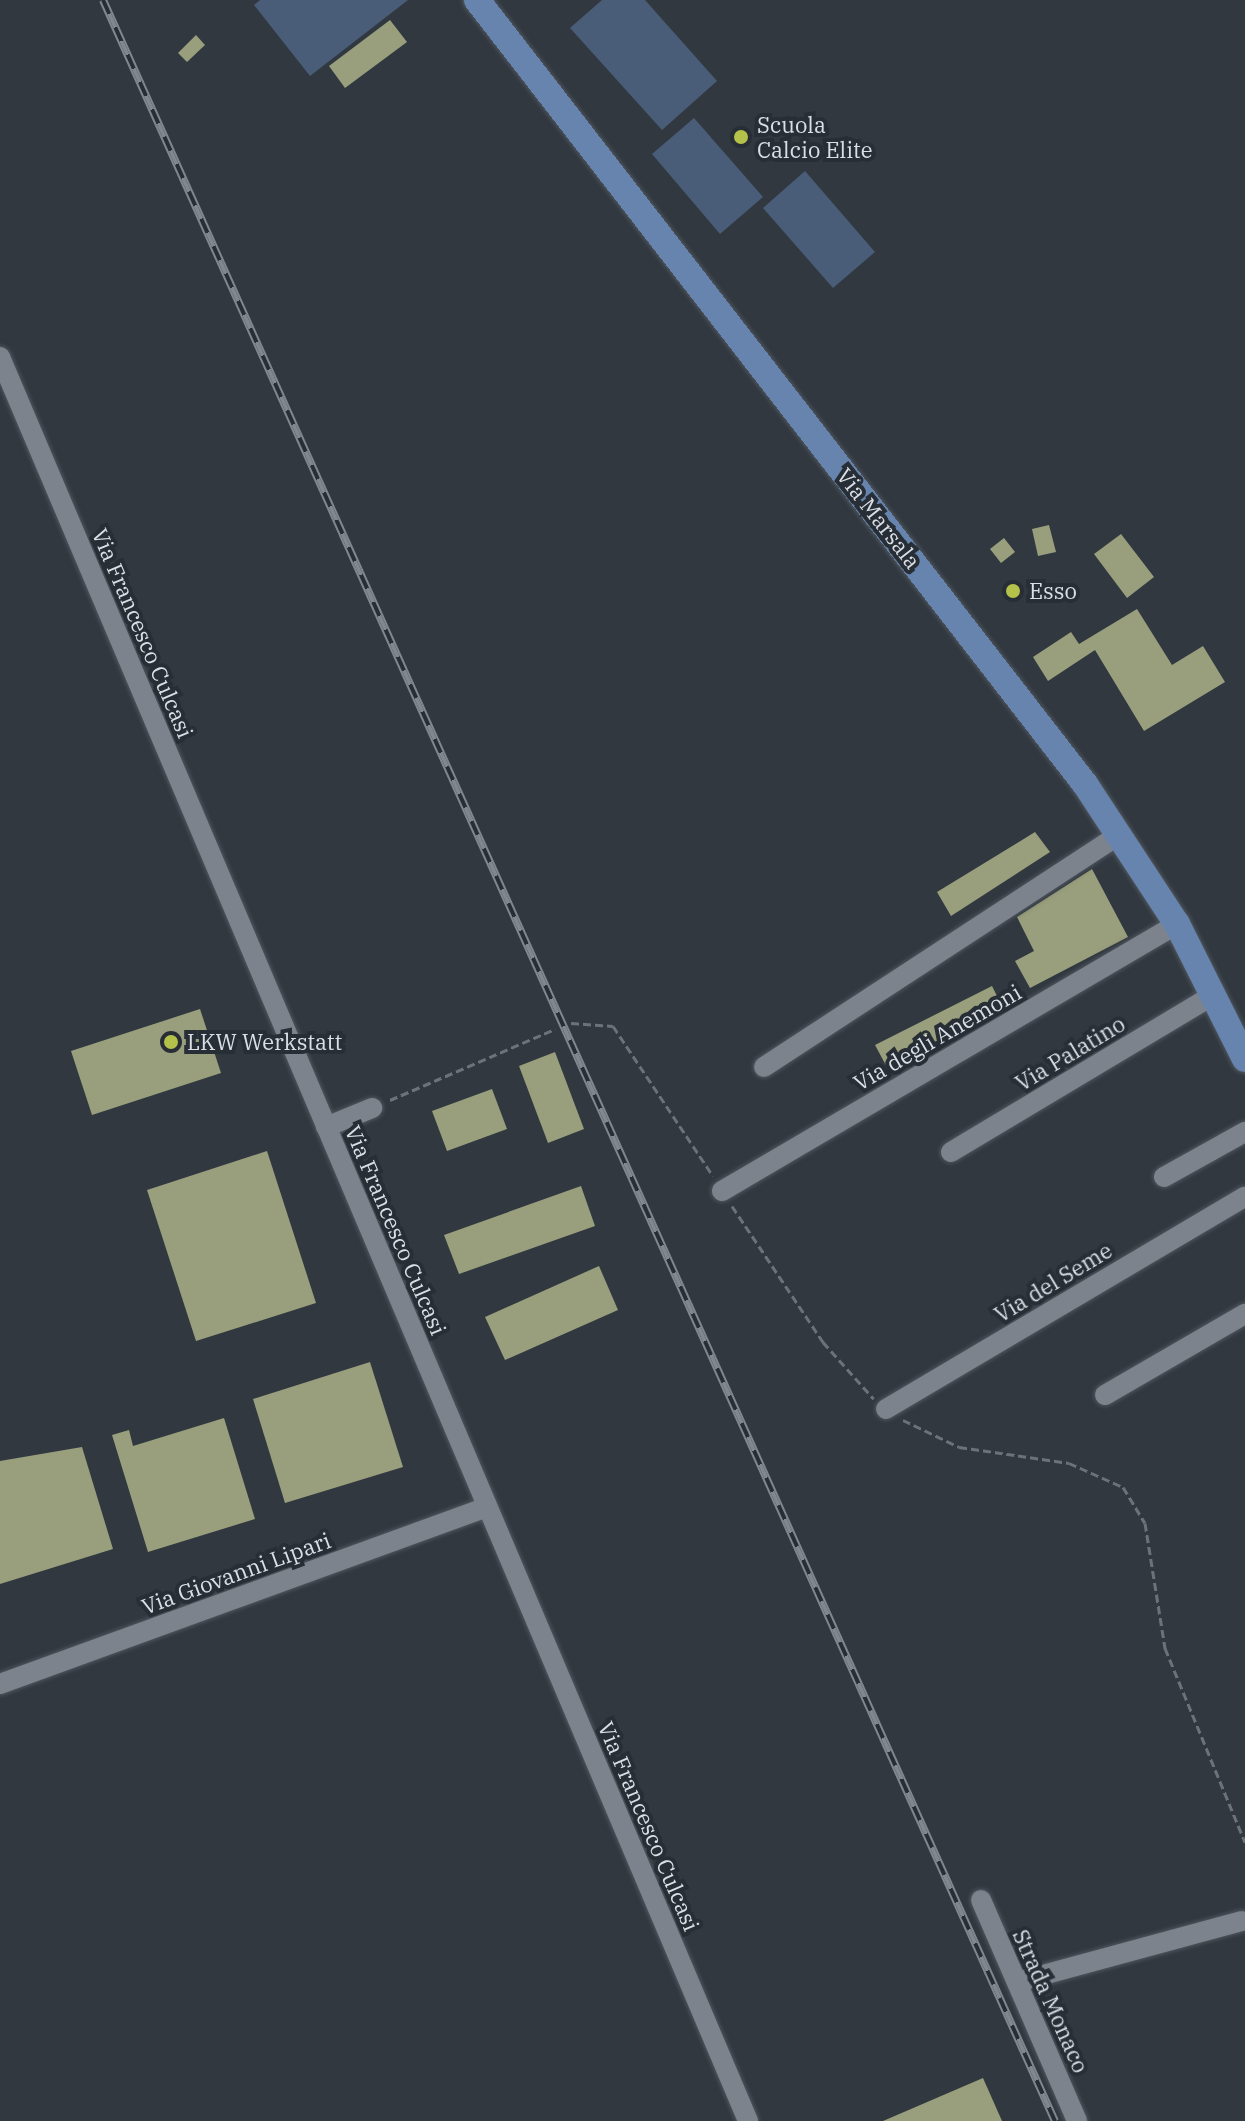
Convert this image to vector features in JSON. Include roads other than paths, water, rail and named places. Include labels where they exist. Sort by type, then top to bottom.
[{"type":"main road","name":"Via Marsala","points":[[477,0],[1120,834],[1177,924],[1245,1059]]},
{"type":"street","name":"Via Francesco Culcasi","points":[[0,357],[748,2121]]},
{"type":"street","points":[[764,1067],[1120,834]]},
{"type":"street","name":"Via degli Anemoni","points":[[722,1191],[1177,924]]},
{"type":"street","name":"Via Palatino","points":[[951,1152],[1213,995]]},
{"type":"street","points":[[326,1127],[372,1108]]},
{"type":"street","points":[[1164,1177],[1245,1132]]},
{"type":"street","name":"Via del Seme","points":[[886,1409],[1245,1197]]},
{"type":"street","points":[[1105,1395],[1245,1314]]},
{"type":"street","name":"Via Giovanni Lipari","points":[[0,1684],[487,1507]]},
{"type":"street","name":"Strada Monaco","points":[[981,1900],[1077,2121]]},
{"type":"street","points":[[1017,1982],[1242,1921]]},
{"type":"railway","points":[[103,0],[1055,2121]]},
{"type":"place","name":"Scuola Calcio Elite","points":[[741,137]]},
{"type":"place","name":"Esso","points":[[1013,591]]},
{"type":"place","name":"LKW Werkstatt","points":[[171,1042]]}]
